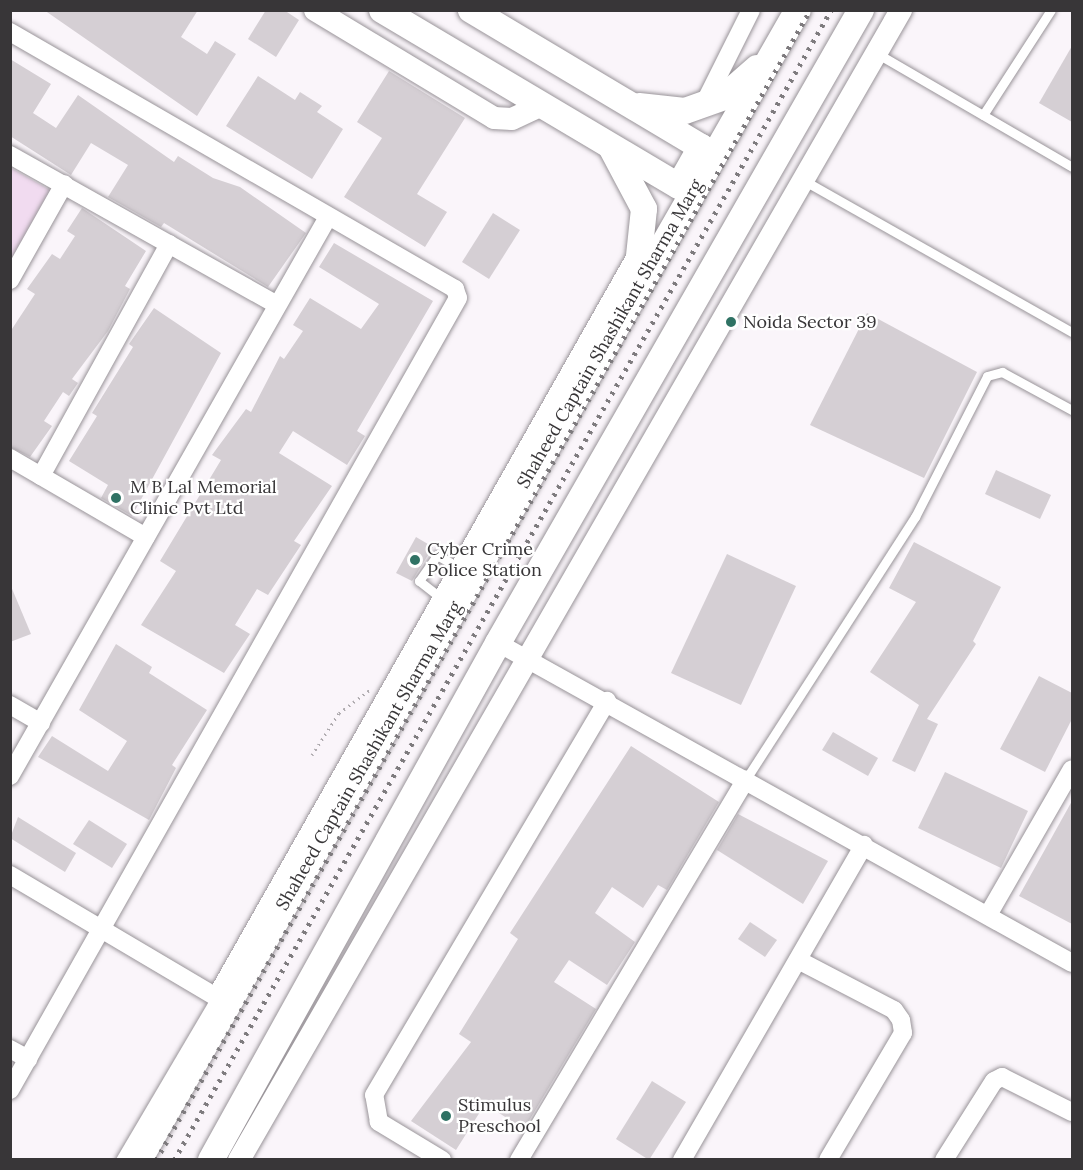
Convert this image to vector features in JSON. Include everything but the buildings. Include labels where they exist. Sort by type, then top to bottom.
[{"type":"main road","points":[[382,10],[679,186],[701,147],[471,10]]},
{"type":"main road","name":"Shaheed Captain Shashikant Sharma Marg","points":[[139,1160],[222,1000],[798,10]]},
{"type":"main road","points":[[211,1160],[498,643],[861,10]]},
{"type":"main road","points":[[629,105],[685,111],[724,97],[777,46]]},
{"type":"main road","points":[[608,143],[631,177],[644,209],[643,242],[633,292]]},
{"type":"street","points":[[315,10],[494,118],[512,119],[542,105]]},
{"type":"street","points":[[704,104],[751,10]]},
{"type":"street","points":[[239,1160],[875,52],[902,10]]},
{"type":"street","points":[[10,32],[454,289],[458,307],[10,1090]]},
{"type":"street","points":[[10,155],[277,305]]},
{"type":"street","points":[[10,280],[64,184]]},
{"type":"street","points":[[10,776],[328,217]]},
{"type":"street","points":[[10,875],[222,1000],[441,598],[643,242]]},
{"type":"street","points":[[41,476],[170,244]]},
{"type":"street","points":[[10,458],[146,537]]},
{"type":"street","points":[[498,643],[746,779],[1072,963]]},
{"type":"street","points":[[442,1160],[379,1122],[373,1110],[374,1095],[606,701]]},
{"type":"street","points":[[10,705],[41,723]]},
{"type":"street","points":[[988,915],[1072,771]]},
{"type":"street","points":[[519,1160],[746,779]]},
{"type":"street","points":[[682,1160],[864,845]]},
{"type":"street","points":[[798,960],[894,1010],[901,1020],[903,1034],[828,1160]]},
{"type":"street","points":[[10,1049],[28,1059]]},
{"type":"street","points":[[944,1160],[994,1081],[1002,1077],[1072,1112]]},
{"type":"lane","points":[[983,115],[1051,10]]},
{"type":"lane","points":[[875,52],[1072,167]]},
{"type":"lane","points":[[803,180],[1072,332]]},
{"type":"lane","points":[[746,779],[915,517],[987,376],[1002,372],[1072,410]]},
{"type":"lane","points":[[441,598],[419,581],[437,555],[459,567]]},
{"type":"lane","points":[[120,1160],[222,1000]]},
{"type":"path","points":[[312,755],[352,698]]},
{"type":"shaded area","points":[[11,168],[50,190],[11,259]]},
{"type":"railway","points":[[156,1160],[810,10]]},
{"type":"railway","points":[[174,1160],[831,10]]},
{"type":"place","name":"Noida Sector 39","points":[[731,322]]},
{"type":"place","name":"M B Lal Memorial Clinic Pvt Ltd","points":[[116,498]]},
{"type":"place","name":"Cyber Crime Police Station","points":[[415,560]]},
{"type":"place","name":"Stimulus Preschool","points":[[446,1116]]}]
